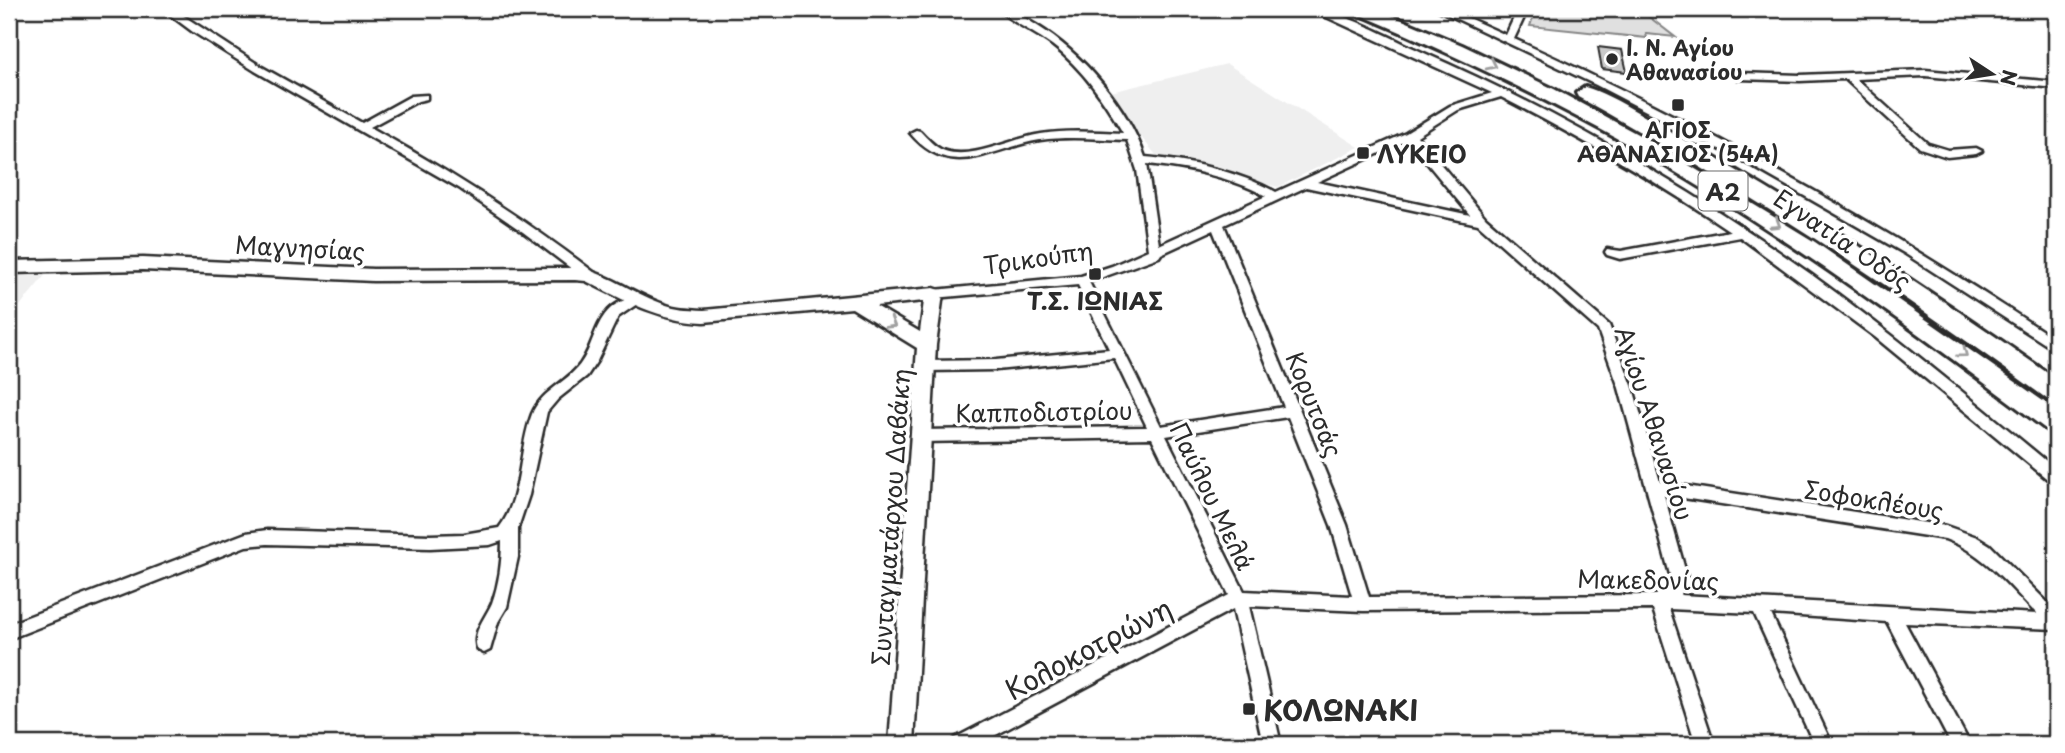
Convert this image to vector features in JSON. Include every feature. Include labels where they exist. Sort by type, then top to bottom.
[{"type":"highway","name":"Εγνατία Οδός","points":[[1362,9],[1466,52],[1540,88],[1698,176],[1827,258],[1948,342],[2056,423]]},
{"type":"highway","name":"Εγνατία Οδός","points":[[1402,9],[1485,44],[1573,87],[1723,170],[1865,259],[2056,392]]},
{"type":"street","points":[[167,9],[206,37],[477,194],[528,228],[590,276]]},
{"type":"street","points":[[1002,9],[1052,38],[1083,64],[1111,102],[1131,137],[1140,160],[1155,254]]},
{"type":"street","points":[[1314,9],[1398,43],[1504,93],[1638,168],[1742,233],[1875,329],[2056,478]]},
{"type":"street","points":[[1441,9],[1509,39],[1730,150],[1865,223],[1973,289],[2056,346]]},
{"type":"street","points":[[1509,39],[1523,9]]},
{"type":"street","points":[[1738,76],[1951,74],[2056,85]]},
{"type":"street","points":[[1847,76],[1924,146],[1947,154],[1976,151]]},
{"type":"street","name":"Τρικούπη","points":[[590,276],[666,312],[704,316],[1082,280],[1155,254],[1410,135],[1469,101],[1504,93]]},
{"type":"street","points":[[362,127],[415,98],[423,97]]},
{"type":"street","points":[[916,133],[937,152],[957,155],[981,153],[1022,140],[1056,135],[1131,137]]},
{"type":"street","name":"Αγίου Αθανασίου","points":[[1410,135],[1482,221],[1604,328],[1626,388],[1681,584],[1694,602]]},
{"type":"street","points":[[1140,160],[1247,182],[1277,197]]},
{"type":"street","points":[[1304,183],[1482,221]]},
{"type":"street","name":"Κορυτσάς","points":[[1217,224],[1339,526],[1363,604]]},
{"type":"street","points":[[1611,253],[1620,255],[1742,233]]},
{"type":"street","name":"Μαγνησίας","points":[[9,267],[143,264],[373,275],[555,273],[590,276]]},
{"type":"street","name":"Παύλου Μελά","points":[[1082,280],[1239,598],[1272,744]]},
{"type":"street","name":"Συνταγματάρχου Δαβάκη","points":[[902,744],[921,436],[934,294]]},
{"type":"street","points":[[484,645],[490,620],[499,607],[510,557],[510,528],[540,412],[545,404],[592,360],[604,326],[614,310],[636,300]]},
{"type":"street","points":[[856,302],[927,355],[996,365],[1117,353]]},
{"type":"street","name":"Καπποδιστρίου","points":[[921,436],[1156,432],[1293,411]]},
{"type":"street","name":"Σοφοκλέους","points":[[1653,486],[1959,537],[1971,542],[2000,563],[2056,622]]},
{"type":"street","points":[[9,632],[257,538],[455,540],[495,538],[510,528]]},
{"type":"street","points":[[1681,584],[1659,603],[1705,744]]},
{"type":"street","name":"Μακεδονίας","points":[[1239,598],[1363,604],[1694,602],[1760,608],[2056,622]]},
{"type":"street","name":"Κολοκοτρώνη","points":[[961,744],[1239,598]]},
{"type":"street","points":[[1760,608],[1823,744]]},
{"type":"street","points":[[1892,615],[1961,744]]},
{"type":"shaded area","points":[[1536,9],[1626,9],[1627,12],[1644,13],[1675,37],[1646,34],[1647,38],[1530,26]]},
{"type":"shaded area","points":[[1227,64],[1359,147],[1278,187],[1157,156],[1134,129],[1111,92]]},
{"type":"shaded area","points":[[47,273],[9,319],[9,276]]},
{"type":"building","name":"Ι. Ν. Αγίου Αθανασίου","points":[[1598,47],[1622,50],[1627,72],[1602,69]]},
{"type":"place","name":"Ι. Ν. Αγίου Αθανασίου","points":[[1612,59]]},
{"type":"place","name":"ΑΓΙΟΣ ΑΘΑΝΑΣΙΟΣ (54Α)","points":[[1678,105]]},
{"type":"place","name":"ΛΥΚΕΙΟ","points":[[1363,153]]},
{"type":"place","name":"Τ.Σ. ΙΩΝΙΑΣ","points":[[1095,274]]},
{"type":"place","name":"ΚΟΛΩΝΑΚΙ","points":[[1249,709]]}]
